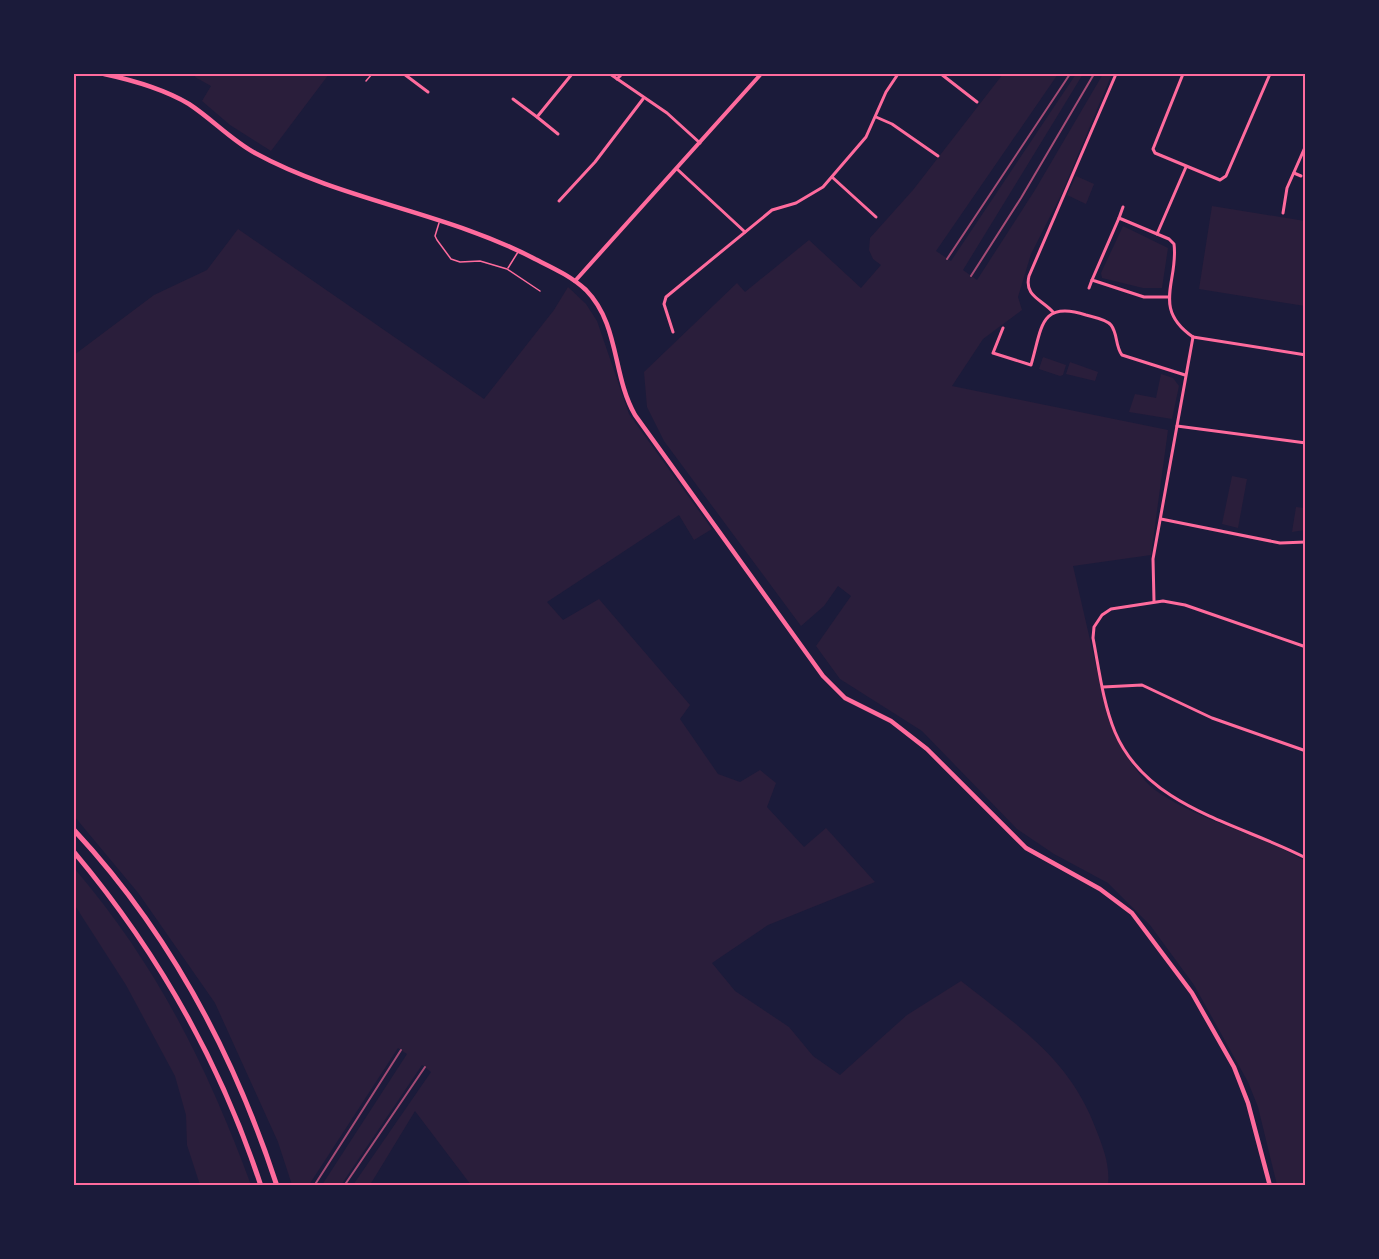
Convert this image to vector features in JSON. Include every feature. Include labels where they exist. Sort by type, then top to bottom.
[{"type":"highway","points":[[74,830],[133,900],[180,966],[237,1081],[277,1185]]},
{"type":"highway","points":[[74,852],[152,954],[172,989],[223,1087],[261,1185]]},
{"type":"main road","points":[[104,74],[179,99],[255,153],[293,171],[478,232],[519,250],[575,281],[592,297],[607,322],[624,392],[635,415],[823,676],[845,698],[891,721],[927,749],[1026,848],[1114,898],[1132,913],[1148,932],[1192,993],[1234,1067],[1248,1103],[1270,1185]]},
{"type":"street","points":[[404,74],[428,92]]},
{"type":"street","points":[[537,117],[572,74]]},
{"type":"street","points":[[610,74],[667,113],[700,143]]},
{"type":"street","points":[[617,80],[622,74]]},
{"type":"street","points":[[575,281],[760,74]]},
{"type":"street","points":[[673,332],[664,304],[666,297],[772,210],[813,194],[832,177],[866,137],[886,92],[898,74]]},
{"type":"street","points":[[941,74],[977,102]]},
{"type":"street","points":[[1053,312],[1030,294],[1027,283],[1116,74]]},
{"type":"street","points":[[1183,74],[1152,145],[1155,153],[1216,179],[1226,176],[1270,74]]},
{"type":"street","points":[[513,99],[558,134]]},
{"type":"street","points":[[559,201],[595,162],[644,99]]},
{"type":"street","points":[[876,117],[892,124],[938,156]]},
{"type":"street","points":[[1283,213],[1287,188],[1305,145]]},
{"type":"street","points":[[1157,234],[1186,167]]},
{"type":"street","points":[[677,169],[745,232]]},
{"type":"street","points":[[1294,173],[1301,176]]},
{"type":"street","points":[[832,177],[876,218]]},
{"type":"street","points":[[1089,288],[1123,207]]},
{"type":"street","points":[[1119,218],[1174,244],[1168,297],[1175,317],[1193,337],[1305,355]]},
{"type":"street","points":[[1092,280],[1144,297],[1168,297]]},
{"type":"street","points":[[1003,328],[993,353],[1031,365],[1045,320],[1053,312],[1067,309],[1108,322],[1116,333],[1122,355],[1185,375]]},
{"type":"street","points":[[1154,602],[1152,572],[1193,337]]},
{"type":"street","points":[[1178,426],[1305,443]]},
{"type":"street","points":[[1161,519],[1280,543],[1305,542]]},
{"type":"street","points":[[1305,646],[1185,605],[1154,602],[1111,609],[1101,615],[1094,627],[1092,638],[1109,715],[1122,746],[1149,780],[1187,805],[1305,858]]},
{"type":"street","points":[[1103,687],[1142,685],[1212,718],[1305,751]]},
{"type":"lane","points":[[366,81],[372,74]]},
{"type":"lane","points":[[440,219],[435,236],[451,259],[480,261],[507,269],[540,291]]},
{"type":"lane","points":[[507,269],[519,250]]},
{"type":"shaded area","points":[[196,74],[329,74],[271,151],[230,125],[202,101],[211,86],[195,77]]},
{"type":"shaded area","points":[[1003,74],[1058,74],[936,251],[951,261],[1076,74],[1083,74],[963,270],[977,280],[1035,190],[1103,74],[1112,74],[1061,195],[1031,254],[1018,297],[1022,310],[983,339],[952,386],[1168,430],[1151,555],[1073,566],[1108,718],[1121,746],[1141,776],[1155,790],[1191,811],[1287,851],[1305,861],[1305,1185],[1277,1185],[1258,1107],[1248,1082],[1194,985],[1150,925],[1108,883],[1054,854],[1017,829],[922,731],[840,679],[816,646],[851,596],[838,586],[824,606],[801,626],[664,441],[647,407],[644,372],[737,283],[745,292],[809,240],[861,288],[881,265],[873,259],[869,250],[870,238],[913,190]]},
{"type":"shaded area","points":[[1076,176],[1094,184],[1086,204],[1067,195]]},
{"type":"shaded area","points":[[1212,206],[1305,221],[1305,306],[1199,289]]},
{"type":"shaded area","points":[[1123,226],[1168,248],[1162,288],[1143,288],[1102,278],[1101,273]]},
{"type":"shaded area","points":[[238,229],[484,399],[554,310],[568,287],[586,304],[597,321],[629,414],[712,529],[694,540],[679,515],[547,602],[563,620],[599,599],[690,705],[680,719],[718,774],[740,782],[760,770],[776,783],[767,807],[804,847],[826,828],[875,882],[768,925],[712,963],[735,991],[789,1027],[813,1056],[840,1075],[907,1015],[961,981],[1041,1046],[1073,1084],[1086,1106],[1102,1145],[1107,1165],[1108,1185],[471,1185],[415,1111],[370,1185],[353,1185],[431,1072],[422,1065],[341,1185],[322,1185],[407,1054],[398,1048],[309,1185],[292,1185],[278,1142],[215,1003],[139,894],[74,816],[74,355],[154,295],[207,270]]},
{"type":"shaded area","points":[[1043,357],[1066,365],[1063,375],[1039,369]]},
{"type":"shaded area","points":[[1070,362],[1098,372],[1095,381],[1066,374]]},
{"type":"shaded area","points":[[1161,374],[1173,378],[1179,386],[1172,419],[1129,412],[1135,394],[1156,398]]},
{"type":"shaded area","points":[[1232,476],[1247,479],[1238,528],[1222,524]]},
{"type":"shaded area","points":[[1296,507],[1305,508],[1305,530],[1292,532]]},
{"type":"shaded area","points":[[74,868],[130,942],[177,1018],[198,1058],[251,1185],[200,1185],[187,1145],[186,1115],[175,1076],[126,985],[74,904]]},
{"type":"railway","points":[[947,259],[1070,74]]},
{"type":"railway","points":[[971,276],[1021,198],[1094,74]]},
{"type":"railway","points":[[314,1186],[401,1050]]},
{"type":"railway","points":[[344,1186],[425,1067]]}]
